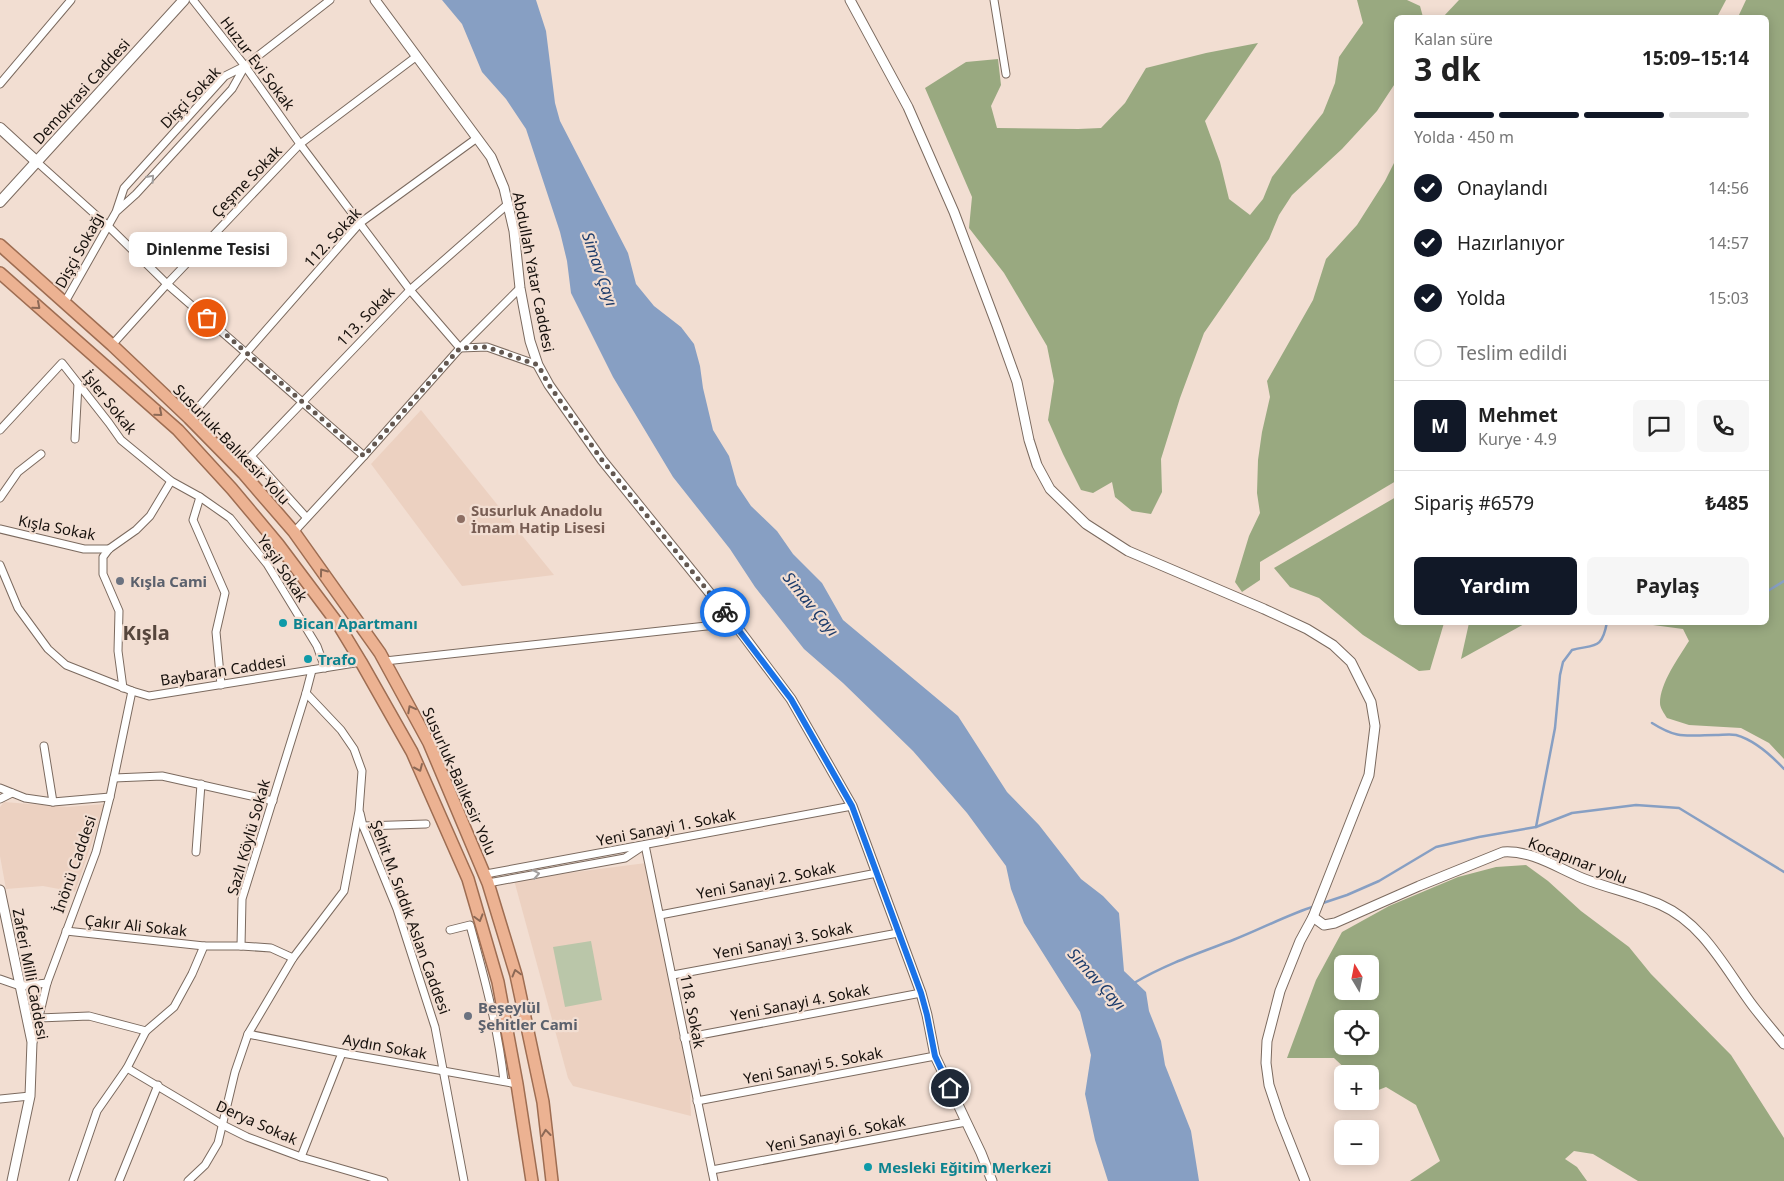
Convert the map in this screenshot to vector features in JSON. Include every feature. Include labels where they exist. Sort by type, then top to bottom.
[{"type":"highway","name":"Susurluk-Balıkesir Yolu","points":[[0,245],[112,345],[189,418],[243,473],[294,532],[385,661],[429,743],[487,878],[516,975],[543,1102],[552,1181]]},
{"type":"highway","name":"Susurluk-Balıkesir Yolu","points":[[0,273],[178,430],[232,489],[278,544],[338,624],[361,662],[412,752],[468,879],[498,982],[525,1129],[532,1181]]},
{"type":"highway","points":[[525,1129],[535,1154],[537,1181]]},
{"type":"main road","name":"Demokrasi Caddesi","points":[[0,202],[184,0]]},
{"type":"main road","points":[[0,128],[36,162]]},
{"type":"street","points":[[0,84],[71,0]]},
{"type":"street","name":"Huzur Evi Sokak","points":[[193,0],[245,66],[300,144],[410,290],[460,348]]},
{"type":"street","points":[[245,66],[330,0]]},
{"type":"street","name":"Abdullah Yatar Caddesi","points":[[375,0],[491,157],[504,188],[514,231],[520,288],[530,341],[538,365],[549,385],[602,460],[734,623],[791,699],[852,806],[921,993],[935,1056],[981,1153],[992,1181]]},
{"type":"street","points":[[850,0],[873,39],[908,107],[954,212],[1017,382],[1029,440],[1037,465],[1050,489],[1086,524],[1128,551],[1264,609],[1307,629],[1333,645],[1351,662],[1371,702],[1375,726],[1369,775],[1313,917],[1300,941],[1280,991],[1267,1041],[1266,1063],[1269,1085],[1305,1181]]},
{"type":"street","points":[[994,0],[1006,74]]},
{"type":"street","name":"Çeşme Sokak","points":[[112,345],[167,284],[300,144],[418,56]]},
{"type":"street","name":"Dişçi Sokak","points":[[116,212],[136,194],[232,89],[245,66]]},
{"type":"street","name":"Dişçi Sokak","points":[[116,212],[124,188],[225,76],[245,66]]},
{"type":"street","name":"112. Sokak","points":[[189,418],[360,223],[477,138]]},
{"type":"street","points":[[36,162],[108,226],[167,284],[364,456]]},
{"type":"street","name":"113. Sokak","points":[[306,517],[251,456],[410,290],[508,204]]},
{"type":"street","name":"Dişçi Sokağı","points":[[65,302],[116,212]]},
{"type":"street","points":[[294,532],[460,348],[520,288]]},
{"type":"street","points":[[460,348],[487,347],[538,365]]},
{"type":"street","name":"İşler Sokak","points":[[0,430],[62,363],[120,440],[170,481],[200,497]]},
{"type":"street","points":[[75,439],[78,384]]},
{"type":"street","points":[[0,498],[18,472],[41,454]]},
{"type":"street","points":[[124,688],[118,650],[119,610],[103,574],[103,557],[109,549],[136,530],[150,516],[170,481]]},
{"type":"street","points":[[200,497],[193,520],[225,593],[216,632],[221,684]]},
{"type":"street","name":"Yeşil Sokak","points":[[200,497],[230,518],[267,564],[317,646],[325,668]]},
{"type":"street","name":"Kışla Sokak","points":[[0,529],[84,549],[109,549]]},
{"type":"street","name":"Baybaran Caddesi","points":[[0,566],[18,608],[48,649],[66,665],[149,696],[361,662]]},
{"type":"street","points":[[385,661],[734,623]]},
{"type":"street","name":"Sazlı Köylü Sokak","points":[[241,946],[242,899],[312,670]]},
{"type":"street","name":"İnönü Caddesi","points":[[32,1042],[47,983],[96,852],[110,797],[132,691]]},
{"type":"street","points":[[188,1181],[204,1165],[218,1143],[235,1072],[248,1034],[293,958],[344,891],[359,811],[362,771],[354,749],[341,730],[306,693]]},
{"type":"street","points":[[44,746],[53,802]]},
{"type":"street","points":[[114,778],[162,776],[273,801]]},
{"type":"street","points":[[196,852],[201,784]]},
{"type":"street","points":[[0,788],[25,798],[53,802],[110,797]]},
{"type":"street","points":[[0,799],[12,793]]},
{"type":"street","name":"Yeni Sanayi 1. Sokak","points":[[487,878],[625,858],[645,846],[852,806]]},
{"type":"street","name":"Şehit M. Sıddık Aslan Caddesi","points":[[359,811],[363,826],[397,909],[435,1027],[464,1181]]},
{"type":"street","points":[[363,826],[426,824]]},
{"type":"street","points":[[353,844],[370,842]]},
{"type":"street","name":"118. Sokak","points":[[645,846],[714,1181]]},
{"type":"street","name":"Kocapınar yolu","points":[[1313,917],[1324,925],[1335,923],[1503,852],[1516,851],[1530,855],[1583,878],[1662,905],[1687,922],[1708,942],[1753,1006],[1784,1044]]},
{"type":"street","name":"Yeni Sanayi 2. Sokak","points":[[660,915],[877,873]]},
{"type":"street","name":"Zaferi Milli Caddesi","points":[[0,890],[32,1042],[30,1096],[12,1181]]},
{"type":"street","points":[[450,930],[470,925],[482,968],[501,1057],[504,1081]]},
{"type":"street","name":"Çakır Ali Sokak","points":[[66,931],[204,946]]},
{"type":"street","name":"Yeni Sanayi 3. Sokak","points":[[673,975],[898,933]]},
{"type":"street","points":[[73,1181],[96,1111],[127,1068],[146,1031],[174,1007],[192,974],[204,946],[271,948],[293,958]]},
{"type":"street","points":[[0,979],[20,986],[47,983]]},
{"type":"street","name":"Yeni Sanayi 4. Sokak","points":[[684,1038],[921,993]]},
{"type":"street","points":[[39,1018],[90,1016],[146,1031]]},
{"type":"street","name":"Aydın Sokak","points":[[248,1034],[342,1053],[517,1084]]},
{"type":"street","points":[[301,1157],[342,1053]]},
{"type":"street","name":"Yeni Sanayi 5. Sokak","points":[[697,1101],[935,1056]]},
{"type":"street","name":"Derya Sokak","points":[[127,1068],[223,1125],[248,1137],[301,1157],[384,1181]]},
{"type":"street","points":[[119,1181],[158,1086]]},
{"type":"street","points":[[0,1099],[30,1096]]},
{"type":"street","name":"Yeni Sanayi 6. Sokak","points":[[712,1170],[966,1122]]},
{"type":"shaded area","name":"Susurluk Anadolu İmam Hatip Lisesi","points":[[421,410],[554,575],[462,586],[371,464]]},
{"type":"shaded area","points":[[4,802],[67,807],[105,804],[75,892],[43,886],[6,889],[0,856],[0,807]]},
{"type":"shaded area","points":[[646,863],[690,1081],[691,1116],[573,1086],[568,1078],[514,880]]},
{"type":"green space","points":[[1357,0],[1407,0],[1420,6],[1422,15],[1394,15],[1394,85],[1377,111],[1342,149],[1292,195],[1279,215],[1269,239],[1204,333],[1180,398],[1161,459],[1162,492],[1151,514],[1132,511],[1115,497],[1112,482],[1093,493],[1081,490],[1048,420],[1054,381],[1047,346],[1004,273],[969,228],[972,197],[925,88],[966,62],[998,59],[1001,85],[991,106],[997,128],[1101,128],[1125,103],[1146,68],[1206,53],[1258,43],[1205,121],[1220,162],[1229,199],[1250,215],[1263,199],[1272,177],[1323,113],[1335,83],[1339,57],[1363,23]]},
{"type":"green space","points":[[1459,0],[1726,0],[1718,15],[1445,15]]},
{"type":"green space","points":[[1746,0],[1784,0],[1784,759],[1769,743],[1741,728],[1689,725],[1667,718],[1660,705],[1663,687],[1689,641],[1683,629],[1653,625],[1769,625],[1769,15],[1739,15]]},
{"type":"green space","points":[[1394,163],[1394,482],[1260,562],[1260,580],[1242,592],[1235,582],[1249,536],[1260,513],[1257,493],[1258,460],[1270,397],[1267,381],[1313,300],[1326,259],[1357,225]]},
{"type":"green space","points":[[1394,498],[1394,625],[1443,625],[1430,670],[1419,671],[1363,635],[1319,598],[1290,587],[1274,568]]},
{"type":"green space","points":[[1468,625],[1522,625],[1461,659]]},
{"type":"green space","points":[[1526,865],[1548,881],[1581,911],[1629,947],[1651,974],[1731,1055],[1784,1138],[1784,1181],[1638,1181],[1593,1154],[1574,1151],[1565,1159],[1577,1167],[1587,1181],[1410,1181],[1440,1161],[1416,1105],[1386,1087],[1379,1090],[1379,1065],[1341,1065],[1334,1058],[1287,1058],[1316,980],[1342,932],[1389,906],[1458,877],[1496,867]]},
{"type":"green space","points":[[591,941],[602,1000],[565,1007],[553,947]]},
{"type":"water","name":"Simav Çayı","points":[[442,0],[536,0],[546,31],[555,103],[560,121],[628,253],[636,284],[654,306],[681,327],[694,344],[713,430],[729,456],[737,485],[751,506],[777,531],[793,554],[822,583],[843,620],[958,716],[1007,792],[1039,825],[1081,879],[1103,896],[1119,913],[1124,971],[1146,992],[1149,1011],[1161,1041],[1165,1065],[1191,1131],[1199,1181],[1108,1181],[1095,1140],[1085,1094],[1091,1055],[1080,1012],[1024,923],[1011,889],[1006,866],[967,813],[913,751],[843,683],[804,649],[755,587],[730,549],[673,477],[613,377],[571,293],[567,261],[560,232],[526,129],[506,99],[482,72],[462,24]]},
{"type":"waterway","points":[[1769,590],[1784,581]]},
{"type":"waterway","points":[[1536,827],[1555,728],[1563,662],[1572,650],[1592,646],[1600,642],[1606,625]]},
{"type":"waterway","points":[[1652,723],[1676,734],[1690,736],[1736,735],[1743,737],[1774,758],[1784,769]]},
{"type":"waterway","points":[[1320,904],[1379,881],[1436,847],[1536,827],[1572,813],[1636,805],[1679,808],[1784,872]]},
{"type":"waterway","points":[[1134,983],[1170,964],[1315,906]]},
{"type":"way so far","points":[[207,318],[364,456],[460,348],[487,347],[538,365],[549,385],[602,460],[725,612]]},
{"type":"place","name":"Dinlenme Tesisi","points":[[207,318]]},
{"type":"place","name":"Susurluk Anadolu İmam Hatip Lisesi","points":[[461,519]]},
{"type":"place","name":"Kışla Cami","points":[[120,581]]},
{"type":"place","name":"Bican Apartmanı","points":[[283,623]]},
{"type":"place","name":"Trafo","points":[[308,659]]},
{"type":"place","name":"Beşeylül Şehitler Cami","points":[[468,1016]]},
{"type":"place","name":"Mesleki Eğitim Merkezi","points":[[868,1167]]},
{"type":"district","name":"Kışla","points":[[146,632]]},
{"type":"route","points":[[725,612],[791,699],[852,806],[921,993],[935,1056],[950,1088]]}]
